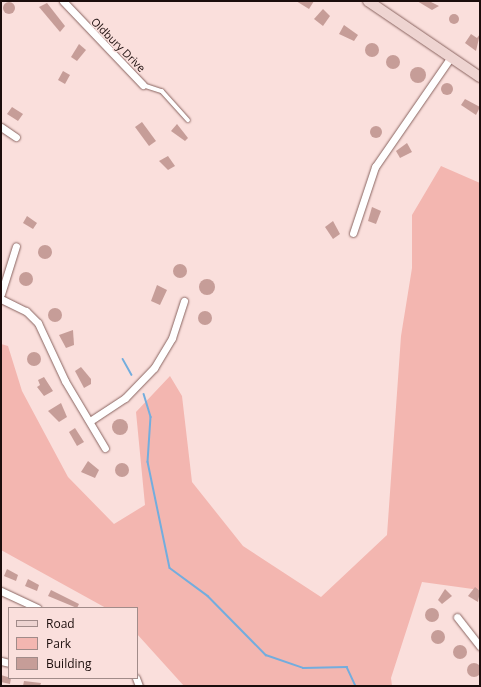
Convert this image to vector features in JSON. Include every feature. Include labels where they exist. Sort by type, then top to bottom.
[{"type":"main road","points":[[368,1],[480,77]]},
{"type":"street","name":"Oldbury Drive","points":[[63,1],[143,85]]},
{"type":"street","points":[[352,233],[375,167],[451,57]]},
{"type":"street","points":[[1,127],[16,137]]},
{"type":"street","points":[[1,294],[16,246]]},
{"type":"street","points":[[1,299],[26,311],[38,323],[65,382],[105,448]]},
{"type":"street","points":[[90,421],[129,394],[154,368],[172,338],[184,301]]},
{"type":"street","points":[[1,591],[35,607]]},
{"type":"street","points":[[457,617],[480,646]]},
{"type":"lane","points":[[143,85],[162,92],[188,120]]},
{"type":"green space","points":[[441,166],[480,183],[480,590],[422,582],[391,678],[392,686],[184,686],[138,635],[138,607],[104,607],[1,550],[1,344],[8,346],[22,391],[68,477],[114,524],[145,505],[136,412],[170,376],[182,396],[192,482],[243,546],[321,597],[387,535],[401,336],[412,268],[412,215]]},
{"type":"building","points":[[296,1],[314,1],[309,9]]},
{"type":"building","points":[[417,1],[429,1],[439,6],[432,10]]},
{"type":"building","points":[[11,2],[14,3],[14,13],[7,14],[4,13],[3,6],[4,3]]},
{"type":"building","points":[[47,3],[65,26],[60,32],[39,7]]},
{"type":"building","points":[[323,9],[330,16],[323,26],[314,19]]},
{"type":"building","points":[[452,14],[456,14],[458,15],[458,23],[452,24],[449,21],[449,17]]},
{"type":"building","points":[[344,25],[358,35],[354,41],[339,34]]},
{"type":"building","points":[[471,34],[477,38],[480,34],[476,51],[465,43]]},
{"type":"building","points":[[369,43],[375,43],[379,47],[379,53],[375,57],[369,57],[365,53],[365,47]]},
{"type":"building","points":[[79,44],[86,50],[77,61],[71,57]]},
{"type":"building","points":[[390,55],[396,55],[400,59],[400,65],[396,69],[390,69],[386,65],[386,59]]},
{"type":"building","points":[[418,67],[425,72],[426,75],[421,82],[418,83],[411,78],[410,75],[415,68]]},
{"type":"building","points":[[63,71],[70,75],[65,84],[58,80]]},
{"type":"building","points":[[449,83],[452,84],[452,94],[445,95],[442,94],[441,87],[442,84]]},
{"type":"building","points":[[465,99],[480,107],[476,115],[461,105]]},
{"type":"building","points":[[12,107],[23,114],[18,121],[7,114]]},
{"type":"building","points":[[142,122],[156,141],[149,146],[135,127]]},
{"type":"building","points":[[177,124],[188,138],[185,141],[171,131]]},
{"type":"building","points":[[378,126],[381,127],[381,137],[374,138],[371,137],[370,130],[371,127]]},
{"type":"building","points":[[407,143],[412,152],[400,158],[396,151]]},
{"type":"building","points":[[168,156],[175,166],[168,170],[159,161]]},
{"type":"building","points":[[372,207],[381,211],[376,224],[368,221]]},
{"type":"building","points":[[27,216],[37,223],[33,229],[23,223]]},
{"type":"building","points":[[333,221],[340,234],[333,239],[325,227]]},
{"type":"building","points":[[42,245],[48,245],[52,249],[52,255],[48,259],[42,259],[38,255],[38,249]]},
{"type":"building","points":[[177,264],[183,264],[187,268],[187,274],[183,278],[177,278],[173,274],[173,268]]},
{"type":"building","points":[[23,272],[29,272],[33,276],[33,282],[29,286],[23,286],[19,282],[19,276]]},
{"type":"building","points":[[207,279],[214,284],[215,287],[210,294],[207,295],[200,290],[199,287],[204,280]]},
{"type":"building","points":[[157,285],[167,290],[160,305],[151,301]]},
{"type":"building","points":[[52,308],[58,308],[62,312],[62,318],[58,322],[52,322],[48,318],[48,312]]},
{"type":"building","points":[[202,311],[208,311],[212,315],[212,321],[208,325],[202,325],[198,321],[198,315]]},
{"type":"building","points":[[73,330],[74,345],[66,348],[59,335]]},
{"type":"building","points":[[34,352],[39,354],[41,359],[39,364],[34,366],[29,364],[27,359],[29,354]]},
{"type":"building","points":[[81,367],[91,379],[91,384],[84,388],[75,371]]},
{"type":"building","points":[[44,377],[53,391],[44,396],[37,387],[40,385],[38,380]]},
{"type":"building","points":[[61,403],[67,417],[59,422],[48,411]]},
{"type":"building","points":[[120,419],[127,424],[128,427],[123,434],[120,435],[113,430],[112,427],[117,420]]},
{"type":"building","points":[[75,428],[84,442],[77,446],[69,432]]},
{"type":"building","points":[[88,461],[99,470],[95,478],[81,472]]},
{"type":"building","points":[[122,463],[127,465],[129,470],[127,475],[122,477],[117,475],[115,470],[117,465]]},
{"type":"building","points":[[7,569],[18,575],[16,581],[4,576]]},
{"type":"building","points":[[28,579],[39,585],[37,591],[25,586]]},
{"type":"building","points":[[475,587],[480,591],[478,602],[468,596]]},
{"type":"building","points":[[445,589],[452,596],[442,604],[438,600]]},
{"type":"building","points":[[51,590],[79,604],[78,607],[75,607],[48,596]]},
{"type":"building","points":[[429,608],[435,608],[439,612],[439,618],[435,622],[429,622],[425,618],[425,612]]},
{"type":"building","points":[[435,630],[441,630],[445,634],[445,640],[441,644],[435,644],[431,640],[431,634]]},
{"type":"building","points":[[460,645],[465,647],[467,652],[465,657],[460,659],[455,657],[453,652],[455,647]]},
{"type":"building","points":[[474,663],[479,665],[481,670],[479,675],[474,677],[469,675],[467,670],[469,665]]},
{"type":"building","points":[[1,675],[11,679],[10,684],[1,682]]},
{"type":"building","points":[[24,681],[41,683],[40,686],[23,686]]},
{"type":"waterway","points":[[123,359],[132,375]]},
{"type":"waterway","points":[[144,394],[151,417],[148,462],[170,568],[208,596],[266,655],[303,668],[347,667],[356,686]]}]
